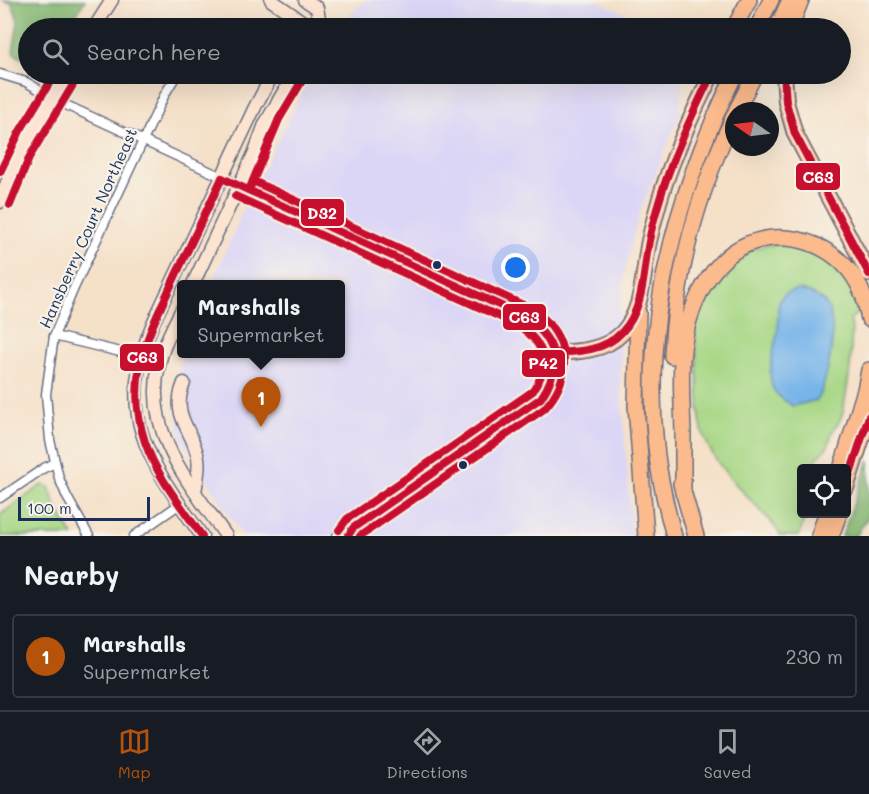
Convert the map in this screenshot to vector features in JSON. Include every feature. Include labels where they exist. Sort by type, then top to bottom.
[{"type":"highway","points":[[739,18],[749,0]]},
{"type":"highway","points":[[762,18],[771,0]]},
{"type":"highway","points":[[782,18],[790,0]]},
{"type":"highway","points":[[794,18],[801,0]]},
{"type":"highway","points":[[646,536],[636,406],[635,362],[640,291],[649,240],[669,172],[707,84]]},
{"type":"highway","points":[[674,536],[661,478],[654,424],[654,359],[661,296],[673,232],[684,193],[706,135],[730,84]]},
{"type":"highway","points":[[741,102],[750,84]]},
{"type":"highway","points":[[785,84],[786,102],[795,134],[869,274]]},
{"type":"highway","points":[[696,536],[683,493],[675,453],[672,414],[672,351],[685,260],[710,174],[725,138]]},
{"type":"highway","points":[[683,493],[681,386],[683,343],[698,298],[710,276],[725,259],[742,247],[770,238],[796,239],[813,244],[836,257],[850,271],[861,288],[869,320]]},
{"type":"highway","points":[[554,353],[597,348],[613,340],[630,322],[640,291]]},
{"type":"highway","points":[[841,464],[865,390],[869,370]]},
{"type":"highway","points":[[851,472],[869,416]]},
{"type":"highway","points":[[819,536],[824,518]]},
{"type":"highway","points":[[831,536],[836,518]]},
{"type":"street","points":[[100,18],[112,0]]},
{"type":"street","points":[[271,0],[294,18]]},
{"type":"street","points":[[305,0],[320,4],[310,18]]},
{"type":"street","points":[[0,74],[18,80]]},
{"type":"street","points":[[29,84],[52,98]]},
{"type":"street","points":[[0,202],[18,156],[61,84]]},
{"type":"street","name":"Hansberry Court Northeast","points":[[89,536],[67,497],[55,464],[48,427],[46,394],[54,336],[143,140],[172,84]]},
{"type":"street","points":[[202,536],[154,465],[142,438],[136,397],[137,377],[141,357],[154,321],[268,84]]},
{"type":"street","points":[[195,280],[270,114],[288,84]]},
{"type":"street","points":[[68,106],[523,316],[542,329],[551,343],[554,353],[553,376],[547,390],[537,401],[350,532],[337,536]]},
{"type":"street","points":[[177,320],[161,356],[157,376],[156,406],[160,427],[166,445],[226,536]]},
{"type":"street","points":[[54,336],[141,357]]},
{"type":"street","points":[[184,383],[179,408],[198,458],[195,491]]},
{"type":"street","points":[[0,498],[44,468],[55,464]]},
{"type":"street","points":[[134,536],[180,504]]},
{"type":"shaded area","points":[[367,0],[595,0],[637,18],[348,18]]},
{"type":"shaded area","points":[[307,84],[682,84],[680,113],[639,215],[626,266],[620,310],[621,386],[632,536],[243,536],[180,437],[175,382],[183,358],[345,358],[345,280],[214,280],[246,203]]},
{"type":"green space","points":[[1,0],[85,0],[75,18],[18,18],[18,21],[12,3]]},
{"type":"green space","points":[[18,21],[18,56],[13,52]]},
{"type":"green space","points":[[766,245],[787,245],[800,247],[822,256],[848,280],[857,301],[859,313],[850,320],[852,327],[850,370],[843,412],[832,432],[828,446],[814,464],[797,464],[797,518],[805,518],[799,536],[781,536],[732,480],[708,446],[700,420],[695,325],[704,303],[720,277],[749,251]]},
{"type":"green space","points":[[869,460],[869,515],[856,536],[842,536],[848,518],[851,518],[851,511]]},
{"type":"green space","points":[[42,485],[49,487],[55,505],[73,536],[0,536],[0,515]]},
{"type":"water","points":[[799,290],[825,303],[830,316],[832,339],[829,363],[820,396],[817,400],[793,406],[775,392],[770,372],[778,329],[780,301],[787,292]]},
{"type":"transit line","name":"D32","points":[[0,172],[20,131],[49,84]]},
{"type":"transit line","name":"P42","points":[[10,205],[30,156],[74,84]]},
{"type":"transit line","name":"P42","points":[[249,190],[279,119],[300,84]]},
{"type":"transit line","name":"D32","points":[[300,84],[279,119],[253,181],[534,310],[555,332],[564,357],[564,370],[560,383],[544,409],[360,536]]},
{"type":"transit line","name":"C63","points":[[554,353],[599,347],[615,338],[630,322],[642,289],[650,235],[662,192],[685,132],[707,84]]},
{"type":"transit line","name":"C63","points":[[785,84],[786,102],[795,134],[869,274]]},
{"type":"transit line","name":"C63","points":[[222,178],[523,316],[543,333],[553,352],[553,374],[541,398],[353,528],[348,536]]},
{"type":"transit line","name":"C63","points":[[202,536],[170,491],[150,455],[139,419],[138,377],[142,357],[156,318],[222,178]]},
{"type":"transit line","name":"P42","points":[[235,196],[518,325],[534,339],[542,354],[542,371],[533,391],[347,519],[339,530]]},
{"type":"transit line","name":"C63","points":[[851,471],[869,416]]},
{"type":"place","name":"Marshalls","points":[[261,427]]}]
